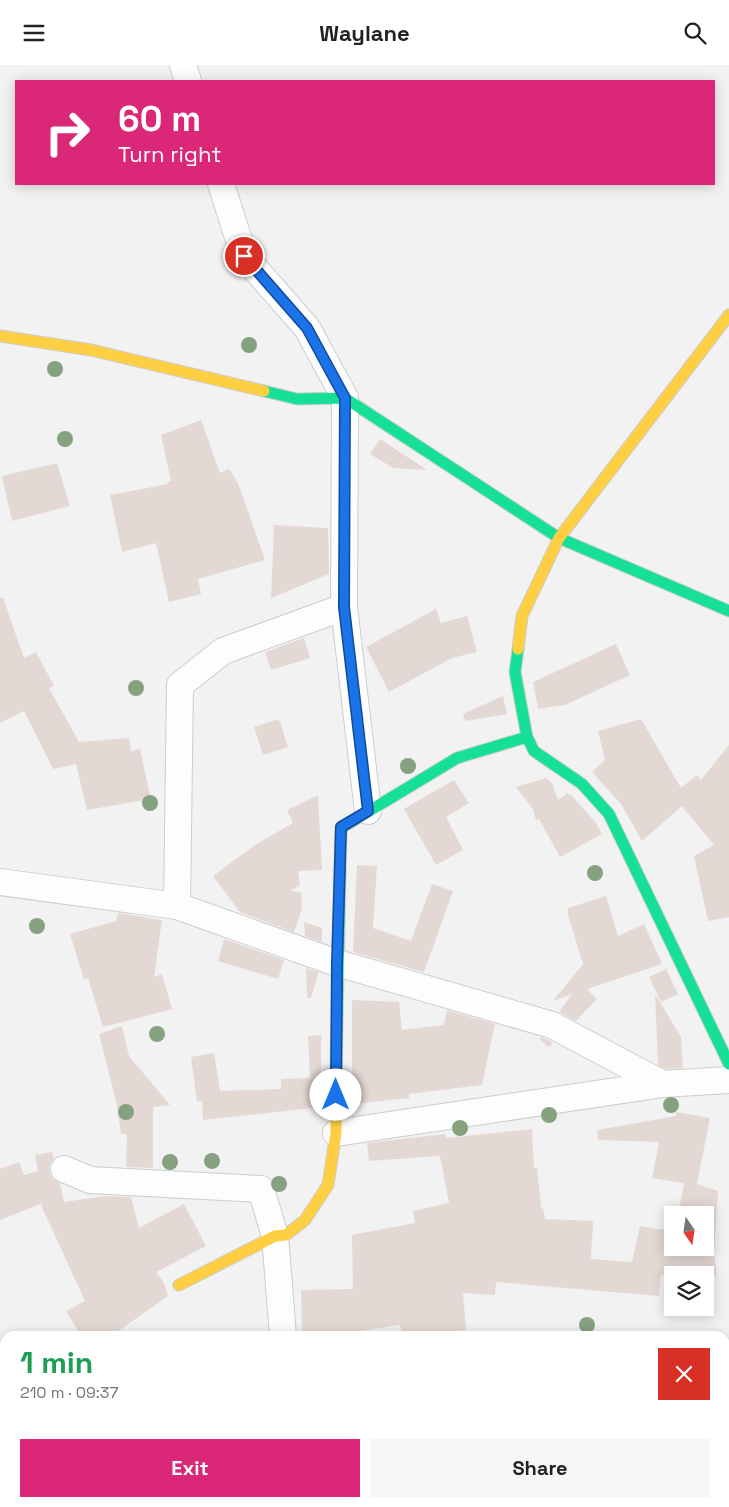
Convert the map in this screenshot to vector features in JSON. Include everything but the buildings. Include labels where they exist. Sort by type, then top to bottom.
[{"type":"street","points":[[183,65],[188,80]]},
{"type":"street","points":[[221,185],[244,256],[307,328],[345,398],[559,538],[729,611]]},
{"type":"street","points":[[729,315],[559,538],[522,616],[515,672],[527,737],[534,751],[582,784],[609,814],[729,1064]]},
{"type":"street","points":[[0,336],[91,350],[298,399],[345,398]]},
{"type":"street","points":[[345,398],[344,607],[368,811]]},
{"type":"street","points":[[177,906],[180,685],[223,651],[344,607]]},
{"type":"street","points":[[179,1285],[275,1236],[286,1235],[305,1220],[328,1185],[336,1133],[337,963],[341,827],[457,758],[527,737]]},
{"type":"street","points":[[0,882],[177,906],[337,963],[552,1025],[663,1084]]},
{"type":"street","points":[[336,1133],[663,1084],[729,1080]]},
{"type":"street","points":[[64,1169],[90,1179],[261,1189],[275,1236],[283,1331]]},
{"type":"traffic: fast","points":[[264,391],[297,399],[345,398],[559,538],[729,611]]},
{"type":"traffic: fast","points":[[518,649],[515,672],[527,737],[534,751],[582,784],[609,814],[729,1064]]},
{"type":"traffic: fast","points":[[336,1073],[341,828],[457,758],[527,737]]},
{"type":"traffic: slow","points":[[518,649],[522,616],[559,538],[729,315]]},
{"type":"traffic: slow","points":[[0,336],[91,350],[264,391]]},
{"type":"traffic: slow","points":[[179,1285],[275,1236],[286,1235],[305,1220],[328,1185],[336,1133],[336,1073]]},
{"type":"route","points":[[244,256],[307,328],[345,398],[344,607],[368,811],[341,827],[336,1095]]}]
